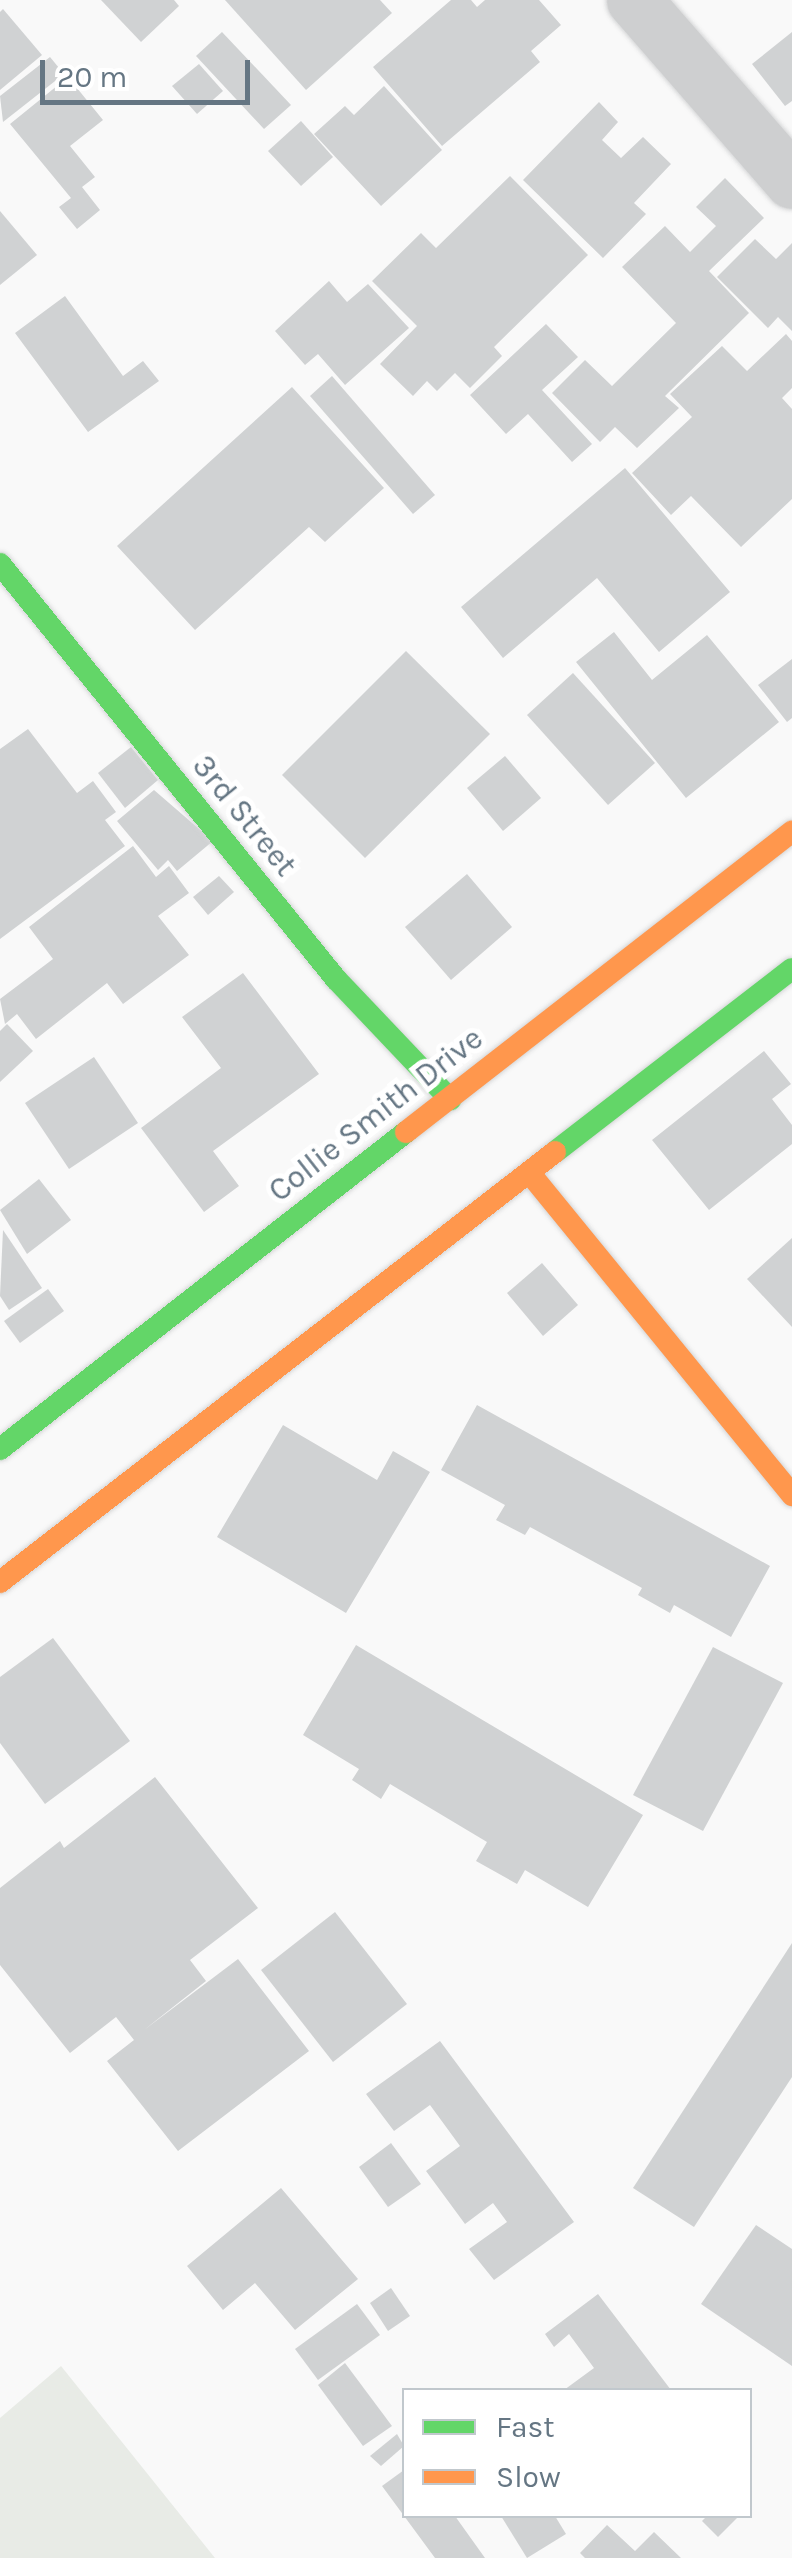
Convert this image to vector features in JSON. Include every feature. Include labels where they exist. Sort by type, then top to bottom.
[{"type":"street","points":[[634,0],[792,181]]},
{"type":"street","name":"3rd Street","points":[[0,564],[336,979],[450,1099]]},
{"type":"street","name":"Collie Smith Drive","points":[[0,1449],[792,832]]},
{"type":"street","points":[[0,1582],[532,1176],[792,969]]},
{"type":"street","points":[[532,1176],[792,1496]]},
{"type":"shaded area","points":[[61,2366],[215,2558],[0,2558],[0,2418]]},
{"type":"building","points":[[101,0],[174,0],[179,6],[141,42]]},
{"type":"building","points":[[225,0],[380,0],[392,13],[306,90]]},
{"type":"building","points":[[451,0],[471,0],[477,7],[485,0],[539,0],[561,25],[531,51],[540,62],[442,146],[373,67]]},
{"type":"building","points":[[3,9],[42,55],[0,90],[0,12]]},
{"type":"building","points":[[222,32],[291,105],[264,129],[196,56]]},
{"type":"building","points":[[792,32],[792,101],[785,106],[752,64]]},
{"type":"building","points":[[50,57],[64,74],[3,122],[0,96]]},
{"type":"building","points":[[199,64],[223,91],[197,114],[172,86]]},
{"type":"building","points":[[68,77],[103,120],[70,146],[95,177],[82,187],[100,210],[77,229],[59,207],[71,198],[10,124]]},
{"type":"building","points":[[384,86],[442,150],[381,206],[314,134],[345,106],[354,115]]},
{"type":"building","points":[[599,102],[618,122],[602,140],[621,158],[643,137],[671,164],[634,203],[646,214],[603,258],[523,180]]},
{"type":"building","points":[[301,121],[333,157],[301,186],[268,151]]},
{"type":"building","points":[[510,176],[588,255],[494,347],[502,356],[470,388],[455,373],[437,391],[427,381],[413,396],[380,364],[417,326],[372,281],[421,233],[436,248]]},
{"type":"building","points":[[725,178],[764,218],[709,271],[749,313],[665,396],[679,408],[637,448],[615,427],[600,442],[552,393],[585,360],[612,386],[676,323],[622,267],[665,226],[690,252],[716,226],[696,207]]},
{"type":"building","points":[[0,211],[37,255],[0,285]]},
{"type":"building","points":[[755,239],[776,259],[792,243],[792,331],[778,317],[768,328],[717,277]]},
{"type":"building","points":[[329,281],[347,302],[368,284],[409,328],[345,385],[318,354],[305,365],[275,331]]},
{"type":"building","points":[[65,296],[123,376],[143,361],[159,381],[88,432],[15,333]]},
{"type":"building","points":[[546,324],[578,357],[542,390],[592,444],[572,462],[528,414],[506,434],[470,395]]},
{"type":"building","points":[[786,334],[792,341],[792,388],[782,398],[792,409],[792,499],[741,547],[691,496],[671,515],[632,473],[692,417],[670,394],[722,346],[747,371]]},
{"type":"building","points":[[332,376],[435,495],[413,514],[310,396]]},
{"type":"building","points":[[292,387],[384,488],[325,542],[309,527],[195,630],[117,546]]},
{"type":"building","points":[[625,468],[730,592],[659,652],[597,578],[503,658],[461,607]]},
{"type":"building","points":[[614,632],[652,680],[707,635],[779,722],[686,798],[576,662]]},
{"type":"building","points":[[406,651],[490,734],[365,858],[282,775]]},
{"type":"building","points":[[792,659],[792,718],[787,722],[758,685]]},
{"type":"building","points":[[573,673],[655,763],[608,805],[527,715]]},
{"type":"building","points":[[28,729],[77,793],[93,781],[116,812],[105,820],[125,846],[0,939],[0,749]]},
{"type":"building","points":[[131,747],[158,780],[125,808],[98,773]]},
{"type":"building","points":[[505,756],[541,798],[503,831],[467,788]]},
{"type":"building","points":[[154,790],[213,841],[177,871],[168,860],[158,870],[117,821]]},
{"type":"building","points":[[133,846],[156,877],[169,866],[189,893],[158,916],[189,955],[123,1004],[107,983],[36,1039],[17,1014],[5,1024],[0,999],[53,959],[29,927]]},
{"type":"building","points":[[467,874],[512,927],[451,980],[405,927]]},
{"type":"building","points":[[219,876],[234,892],[208,915],[193,897]]},
{"type":"building","points":[[243,973],[319,1074],[213,1151],[239,1186],[204,1212],[141,1128],[221,1068],[182,1017]]},
{"type":"building","points":[[7,1024],[33,1051],[0,1082],[0,1031]]},
{"type":"building","points":[[764,1051],[791,1084],[772,1099],[792,1125],[792,1144],[709,1210],[652,1140]]},
{"type":"building","points":[[94,1057],[138,1123],[69,1169],[25,1103]]},
{"type":"building","points":[[39,1179],[71,1220],[27,1254],[0,1210]]},
{"type":"building","points":[[3,1230],[42,1288],[9,1310],[0,1296]]},
{"type":"building","points":[[792,1238],[792,1327],[747,1279]]},
{"type":"building","points":[[542,1263],[578,1305],[543,1336],[507,1293]]},
{"type":"building","points":[[48,1289],[64,1311],[20,1343],[4,1321]]},
{"type":"building","points":[[477,1405],[770,1566],[731,1637],[674,1605],[670,1613],[638,1595],[642,1588],[530,1527],[525,1535],[496,1520],[505,1505],[441,1470]]},
{"type":"building","points":[[283,1425],[377,1480],[393,1451],[430,1472],[346,1613],[217,1537]]},
{"type":"building","points":[[53,1638],[130,1741],[45,1804],[0,1743],[0,1677]]},
{"type":"building","points":[[356,1645],[643,1815],[588,1907],[525,1870],[517,1884],[476,1861],[487,1842],[390,1784],[381,1799],[352,1780],[359,1769],[303,1735]]},
{"type":"building","points":[[713,1647],[783,1683],[703,1831],[633,1795]]},
{"type":"building","points":[[155,1777],[258,1908],[190,1960],[206,1981],[144,2030],[238,1959],[309,2051],[178,2151],[107,2061],[134,2040],[116,2017],[70,2053],[0,1965],[0,1888],[60,1841],[64,1848]]},
{"type":"building","points":[[335,1912],[407,2004],[333,2062],[261,1970]]},
{"type":"building","points":[[792,1943],[792,2077],[694,2227],[633,2188]]},
{"type":"building","points":[[440,2041],[574,2222],[494,2280],[469,2249],[507,2222],[493,2203],[465,2224],[426,2171],[460,2146],[430,2105],[394,2131],[366,2094]]},
{"type":"building","points":[[391,2143],[421,2184],[388,2207],[359,2167]]},
{"type":"building","points":[[281,2188],[358,2279],[295,2330],[255,2283],[223,2310],[187,2266]]},
{"type":"building","points":[[756,2225],[792,2249],[792,2366],[701,2304]]},
{"type":"building","points":[[391,2288],[410,2316],[388,2331],[370,2303]]},
{"type":"building","points":[[598,2294],[669,2388],[567,2388],[594,2368],[569,2334],[554,2347],[545,2334]]},
{"type":"building","points":[[357,2304],[380,2335],[318,2380],[295,2349]]},
{"type":"building","points":[[345,2363],[392,2426],[363,2446],[318,2385]]},
{"type":"building","points":[[397,2434],[402,2448],[381,2466],[370,2456]]},
{"type":"building","points":[[402,2471],[402,2513],[382,2486]]},
{"type":"building","points":[[405,2518],[456,2518],[485,2558],[435,2558]]},
{"type":"building","points":[[502,2518],[556,2518],[566,2534],[527,2558]]},
{"type":"building","points":[[705,2518],[737,2518],[718,2537],[702,2521]]},
{"type":"building","points":[[607,2525],[635,2551],[654,2532],[681,2558],[585,2558],[580,2553]]},
{"type":"traffic: fast","points":[[0,564],[336,979],[450,1099]]},
{"type":"traffic: fast","points":[[555,1152],[792,969]]},
{"type":"traffic: fast","points":[[0,1449],[406,1132]]},
{"type":"traffic: slow","points":[[406,1132],[792,832]]},
{"type":"traffic: slow","points":[[0,1582],[555,1152]]},
{"type":"traffic: slow","points":[[532,1176],[792,1495]]}]
